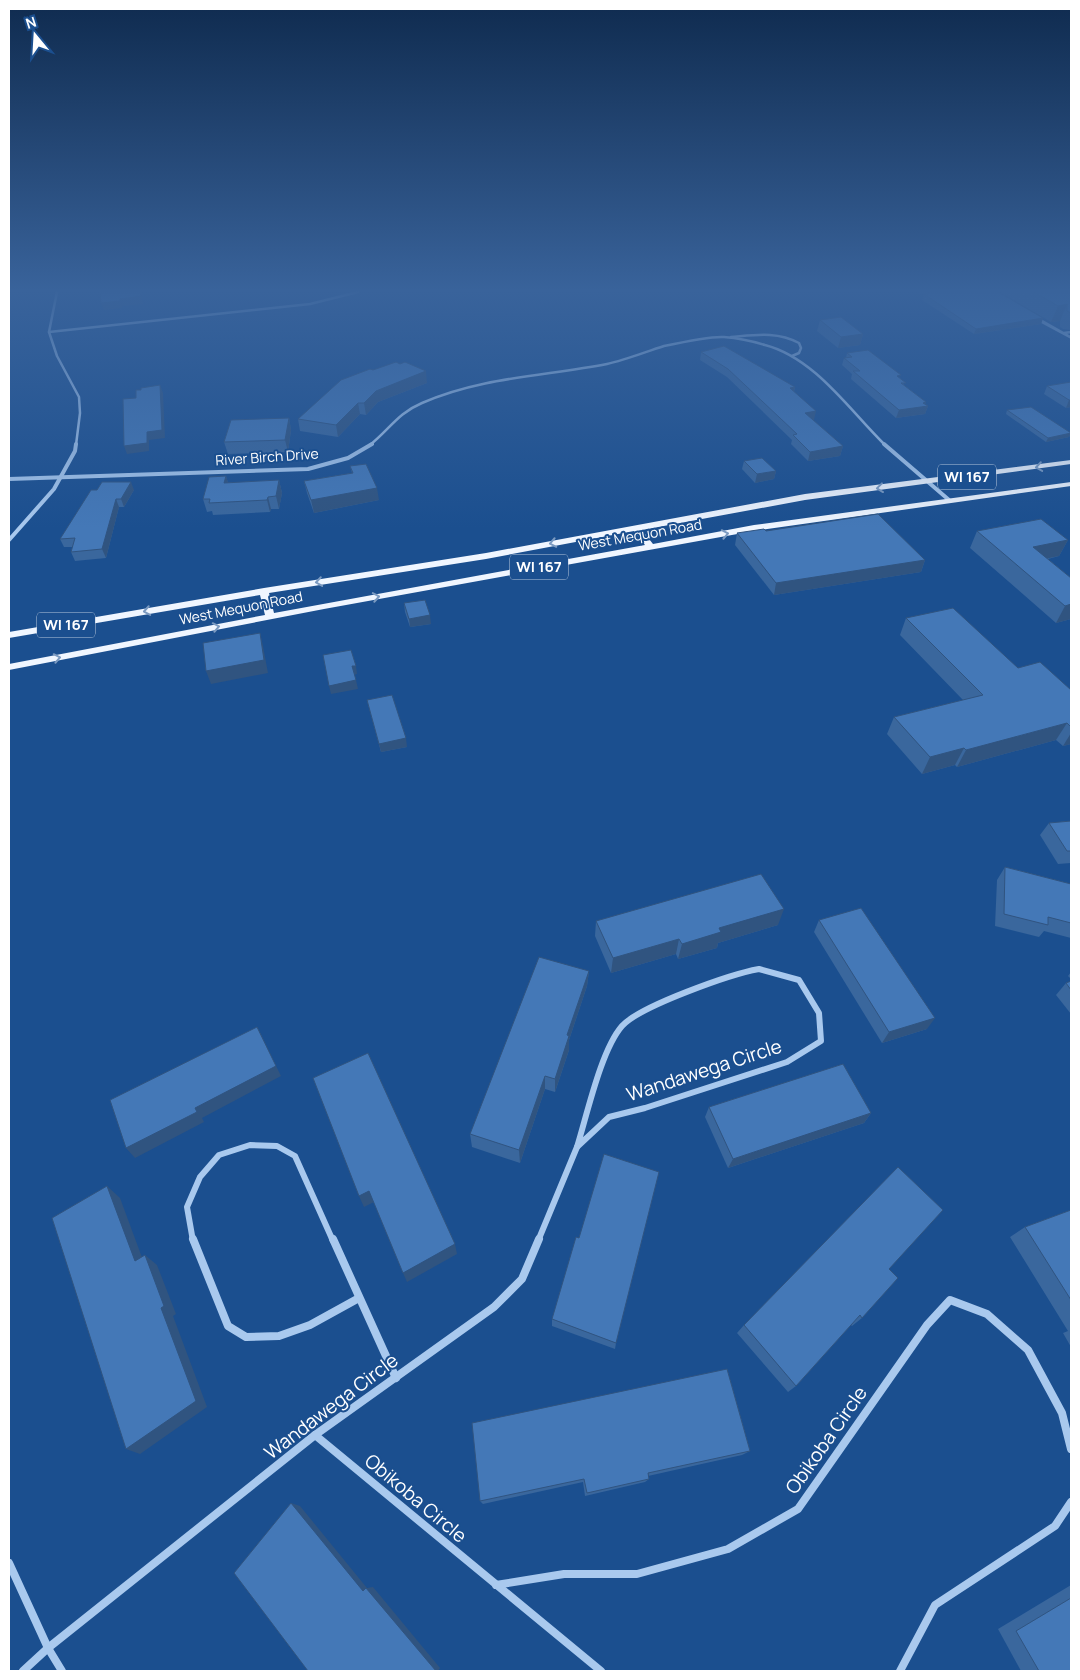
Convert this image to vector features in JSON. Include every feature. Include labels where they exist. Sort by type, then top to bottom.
[{"type":"main road","name":"West Mequon Road","points":[[9,636],[264,591],[486,556],[805,496],[929,482],[1071,462]]},
{"type":"main road","name":"West Mequon Road","points":[[9,667],[270,617],[806,520],[1071,484]]},
{"type":"main road","points":[[635,528],[651,547]]},
{"type":"main road","points":[[264,591],[270,617]]},
{"type":"street","points":[[9,540],[54,489],[75,450],[80,413],[79,398],[65,370]]},
{"type":"street","name":"River Birch Drive","points":[[9,479],[308,469],[330,464],[361,452],[404,413],[440,395],[476,384],[566,370]]},
{"type":"street","name":"River Birch Drive","points":[[810,370],[832,388],[864,425],[949,500]]},
{"type":"street","name":"Wandawega Circle","points":[[23,1671],[48,1648],[315,1435],[494,1307],[522,1279],[577,1147],[605,1059],[623,1023],[651,1008],[705,985],[760,969],[799,980],[819,1013],[821,1041],[787,1062],[645,1108],[609,1117],[577,1147]]},
{"type":"street","points":[[359,1298],[310,1325],[279,1336],[246,1337],[228,1326],[192,1238],[187,1206],[200,1177],[219,1155],[250,1145],[276,1146],[296,1156],[396,1378]]},
{"type":"street","name":"Obikoba Circle","points":[[496,1585],[564,1574],[637,1574],[728,1549],[798,1509],[927,1325],[950,1300],[986,1314],[1028,1350],[1062,1413],[1071,1449]]},
{"type":"street","name":"Obikoba Circle","points":[[315,1435],[601,1671]]},
{"type":"street","points":[[900,1671],[935,1606],[1055,1526],[1071,1502]]},
{"type":"street","points":[[9,1563],[48,1648],[62,1671]]},
{"type":"building","points":[[366,370],[426,371],[376,391],[364,403],[358,403],[336,425],[298,419],[341,380]]},
{"type":"building","points":[[729,370],[766,370],[795,387],[790,388],[816,411],[805,413],[843,446],[810,452],[793,435],[797,434]]},
{"type":"building","points":[[895,370],[901,375],[897,376],[906,383],[901,383],[926,402],[923,403],[928,406],[899,410],[853,371]]},
{"type":"building","points":[[1071,382],[1071,400],[1047,386]]},
{"type":"building","points":[[160,385],[162,430],[147,432],[147,443],[124,446],[123,399],[136,398],[136,390],[141,390],[141,388]]},
{"type":"building","points":[[1031,407],[1071,433],[1048,438],[1007,410]]},
{"type":"building","points":[[289,418],[285,440],[224,442],[231,420]]},
{"type":"building","points":[[762,458],[776,471],[757,474],[744,461]]},
{"type":"building","points":[[366,464],[377,488],[311,500],[304,481],[353,473],[350,466]]},
{"type":"building","points":[[226,476],[224,483],[279,480],[276,496],[268,497],[267,500],[209,503],[210,499],[203,499],[209,477]]},
{"type":"building","points":[[102,482],[131,482],[121,499],[116,499],[102,549],[71,552],[75,538],[60,539],[91,490],[97,490]]},
{"type":"building","points":[[878,514],[925,560],[776,583],[737,533],[764,529],[766,531]]},
{"type":"building","points":[[1041,519],[1068,540],[1033,547],[1071,578],[1071,604],[1065,606],[977,531]]},
{"type":"building","points":[[425,600],[430,615],[409,619],[404,603]]},
{"type":"building","points":[[953,608],[1018,668],[1040,662],[1071,690],[1071,727],[1067,723],[966,750],[964,748],[930,757],[894,717],[983,695],[906,618]]},
{"type":"building","points":[[260,633],[264,660],[206,671],[203,643]]},
{"type":"building","points":[[351,650],[356,666],[352,666],[356,680],[329,686],[323,655]]},
{"type":"building","points":[[392,695],[406,738],[379,744],[367,700]]},
{"type":"building","points":[[1071,821],[1071,851],[1067,851],[1049,823]]},
{"type":"building","points":[[1005,867],[1071,884],[1071,923],[1048,917],[1048,925],[1004,914]]},
{"type":"building","points":[[761,874],[784,909],[719,928],[721,932],[682,944],[679,939],[613,958],[596,921]]},
{"type":"building","points":[[861,908],[935,1018],[889,1032],[819,920]]},
{"type":"building","points":[[539,957],[589,971],[567,1035],[569,1036],[555,1079],[545,1076],[519,1150],[470,1134]]},
{"type":"building","points":[[1071,981],[1071,990],[1066,983]]},
{"type":"building","points":[[257,1027],[276,1066],[195,1108],[197,1112],[126,1148],[110,1100]]},
{"type":"building","points":[[368,1053],[455,1244],[403,1273],[369,1191],[359,1196],[313,1078]]},
{"type":"building","points":[[843,1064],[871,1113],[733,1159],[709,1107]]},
{"type":"building","points":[[604,1154],[659,1172],[616,1343],[552,1319],[576,1237],[579,1238]]},
{"type":"building","points":[[898,1167],[943,1210],[889,1269],[898,1278],[862,1318],[860,1315],[796,1386],[744,1325]]},
{"type":"building","points":[[107,1186],[135,1261],[145,1255],[164,1306],[161,1308],[196,1401],[126,1449],[52,1218]]},
{"type":"building","points":[[1071,1210],[1071,1300],[1025,1227]]},
{"type":"building","points":[[727,1369],[750,1451],[648,1473],[649,1479],[587,1493],[584,1479],[480,1501],[472,1423]]},
{"type":"building","points":[[291,1503],[363,1591],[366,1588],[436,1671],[308,1671],[234,1573]]},
{"type":"building","points":[[1071,1598],[1071,1671],[1039,1671],[1016,1631]]}]
